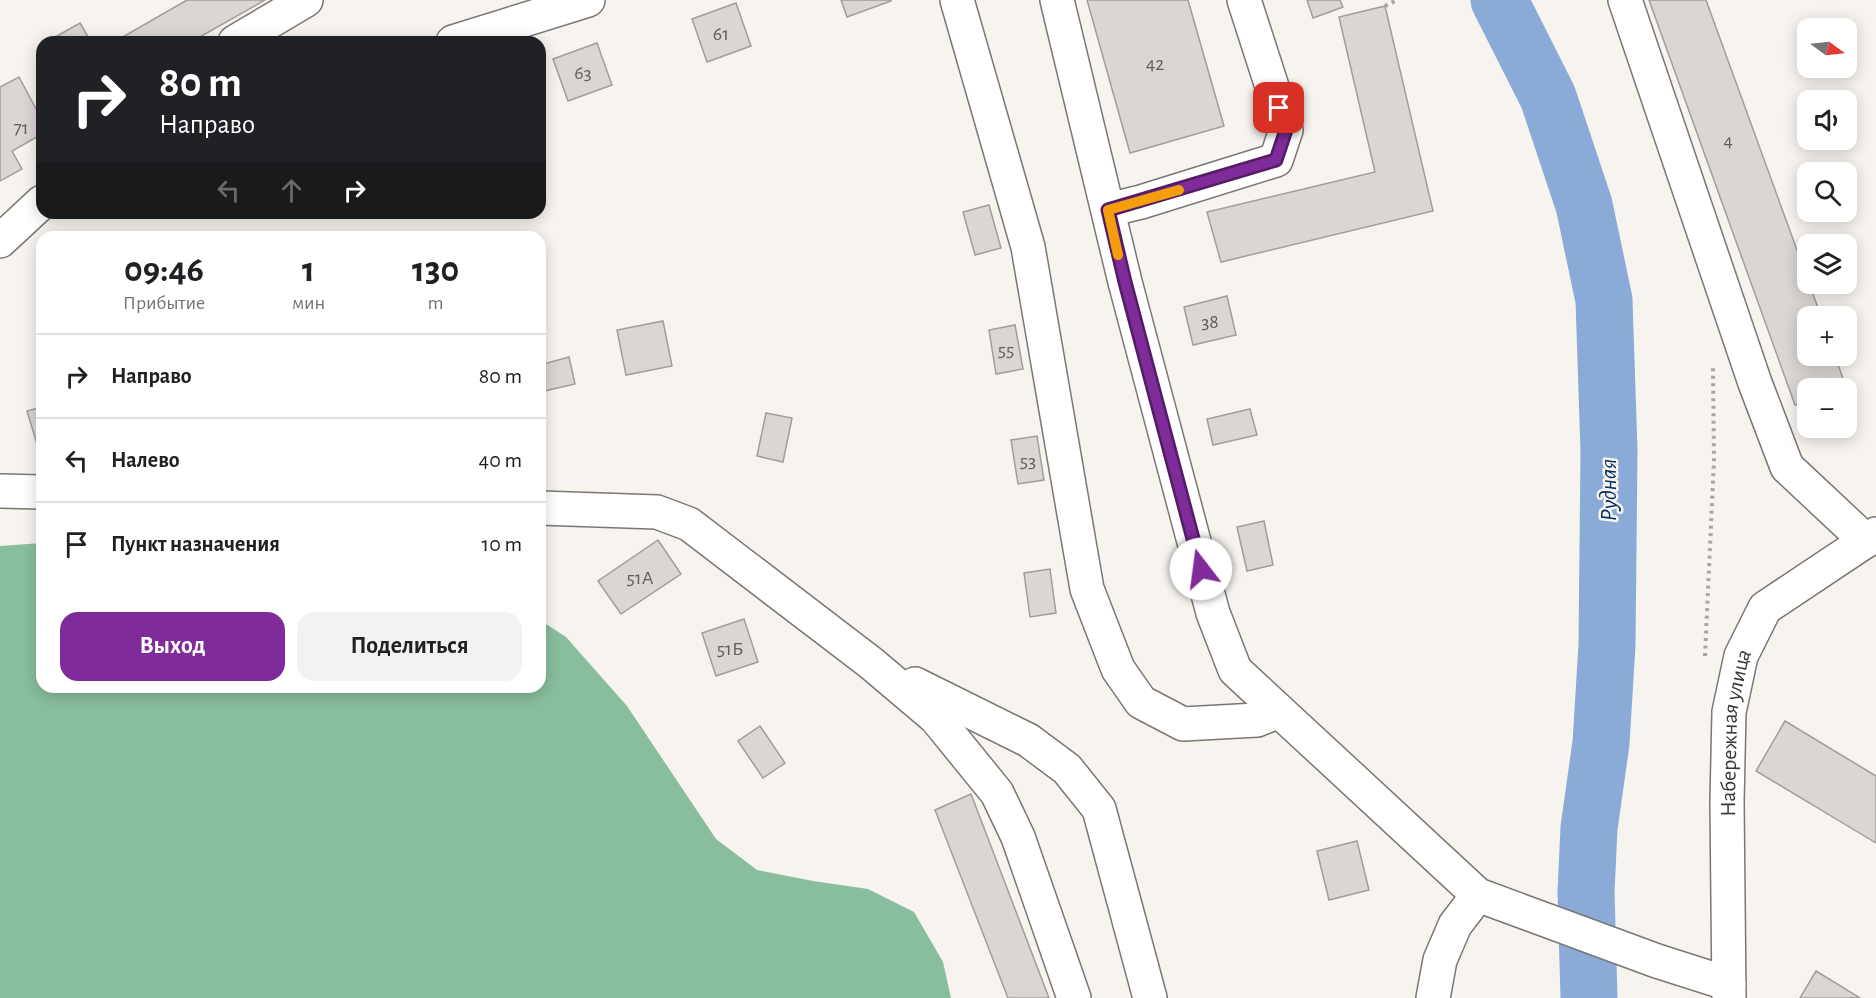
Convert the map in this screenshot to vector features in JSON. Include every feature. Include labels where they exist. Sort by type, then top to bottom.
[{"type":"main road","points":[[245,36],[306,0]]},
{"type":"main road","points":[[472,36],[588,0]]},
{"type":"main road","points":[[957,0],[1028,247],[1087,589],[1118,669],[1141,702],[1184,724],[1257,720],[1279,711]]},
{"type":"main road","points":[[1057,0],[1125,282],[1213,613],[1235,670],[1478,895],[1657,961],[1729,991]]},
{"type":"main road","points":[[1108,210],[1276,160],[1286,130],[1244,0]]},
{"type":"main road","points":[[1624,0],[1755,383],[1787,467],[1871,537]]},
{"type":"main road","points":[[0,241],[36,208]]},
{"type":"main road","points":[[0,491],[36,492]]},
{"type":"main road","points":[[546,508],[657,512],[689,524],[871,663],[936,718],[997,793],[1018,837],[1074,998]]},
{"type":"main road","name":"Набережная улица","points":[[1729,991],[1727,802],[1729,712],[1741,656],[1765,608],[1871,537]]},
{"type":"main road","points":[[871,663],[1028,740],[1067,770],[1099,809],[1150,998]]},
{"type":"main road","points":[[1433,998],[1440,960],[1455,925],[1478,895]]},
{"type":"path","points":[[1385,6],[1397,0]]},
{"type":"path","points":[[1705,657],[1714,460],[1713,367]]},
{"type":"green space","points":[[36,543],[36,693],[546,693],[546,624],[566,637],[627,706],[716,839],[757,870],[868,889],[914,912],[943,962],[951,998],[0,998],[0,546]]},
{"type":"building","points":[[187,0],[265,0],[202,36],[124,36]]},
{"type":"building","points":[[841,0],[891,0],[891,1],[847,17]]},
{"type":"building","points":[[1087,0],[1188,0],[1224,126],[1130,153]]},
{"type":"building","points":[[1307,0],[1340,0],[1343,7],[1313,18]]},
{"type":"building","points":[[1649,0],[1706,0],[1797,250],[1797,294],[1813,294],[1817,306],[1797,306],[1797,366],[1839,366],[1843,378],[1797,378],[1797,404],[1795,405]]},
{"type":"building","points":[[736,3],[751,46],[707,62],[692,19]]},
{"type":"building","points":[[1385,6],[1433,211],[1221,262],[1207,212],[1375,172],[1339,17]]},
{"type":"building","points":[[80,23],[88,36],[57,36]]},
{"type":"building","points":[[597,43],[612,85],[568,101],[553,59]]},
{"type":"building","points":[[19,77],[36,109],[36,137],[12,151],[22,169],[0,181],[0,87]]},
{"type":"building","points":[[989,205],[1001,248],[975,255],[963,212]]},
{"type":"building","points":[[1227,296],[1236,335],[1193,345],[1184,307]]},
{"type":"building","points":[[663,321],[672,366],[626,375],[617,330]]},
{"type":"building","points":[[1015,325],[1023,369],[996,374],[989,330]]},
{"type":"building","points":[[569,357],[575,384],[546,391],[546,363]]},
{"type":"building","points":[[36,409],[36,441],[27,411]]},
{"type":"building","points":[[1250,409],[1257,435],[1213,445],[1207,419]]},
{"type":"building","points":[[766,413],[792,418],[783,462],[757,456]]},
{"type":"building","points":[[1037,436],[1044,480],[1018,484],[1011,440]]},
{"type":"building","points":[[1264,521],[1273,565],[1247,571],[1237,527]]},
{"type":"building","points":[[658,540],[681,574],[621,614],[598,581]]},
{"type":"building","points":[[1050,569],[1056,613],[1030,617],[1024,573]]},
{"type":"building","points":[[744,619],[758,662],[716,676],[702,633]]},
{"type":"building","points":[[1785,721],[1876,776],[1876,843],[1756,771]]},
{"type":"building","points":[[760,726],[785,763],[763,778],[738,741]]},
{"type":"building","points":[[971,794],[1049,998],[1008,998],[935,810]]},
{"type":"building","points":[[1357,841],[1369,890],[1329,900],[1317,851]]},
{"type":"building","points":[[1816,971],[1860,998],[1800,998]]},
{"type":"waterway","name":"Рудная","points":[[1499,0],[1548,97],[1584,205],[1604,300],[1609,451],[1607,645],[1601,743],[1589,828],[1586,892],[1589,998]]},
{"type":"slow traffic","points":[[1118,255],[1108,210],[1179,190]]},
{"type":"route","points":[[1201,569],[1108,210],[1276,160],[1286,130],[1279,108]]}]
